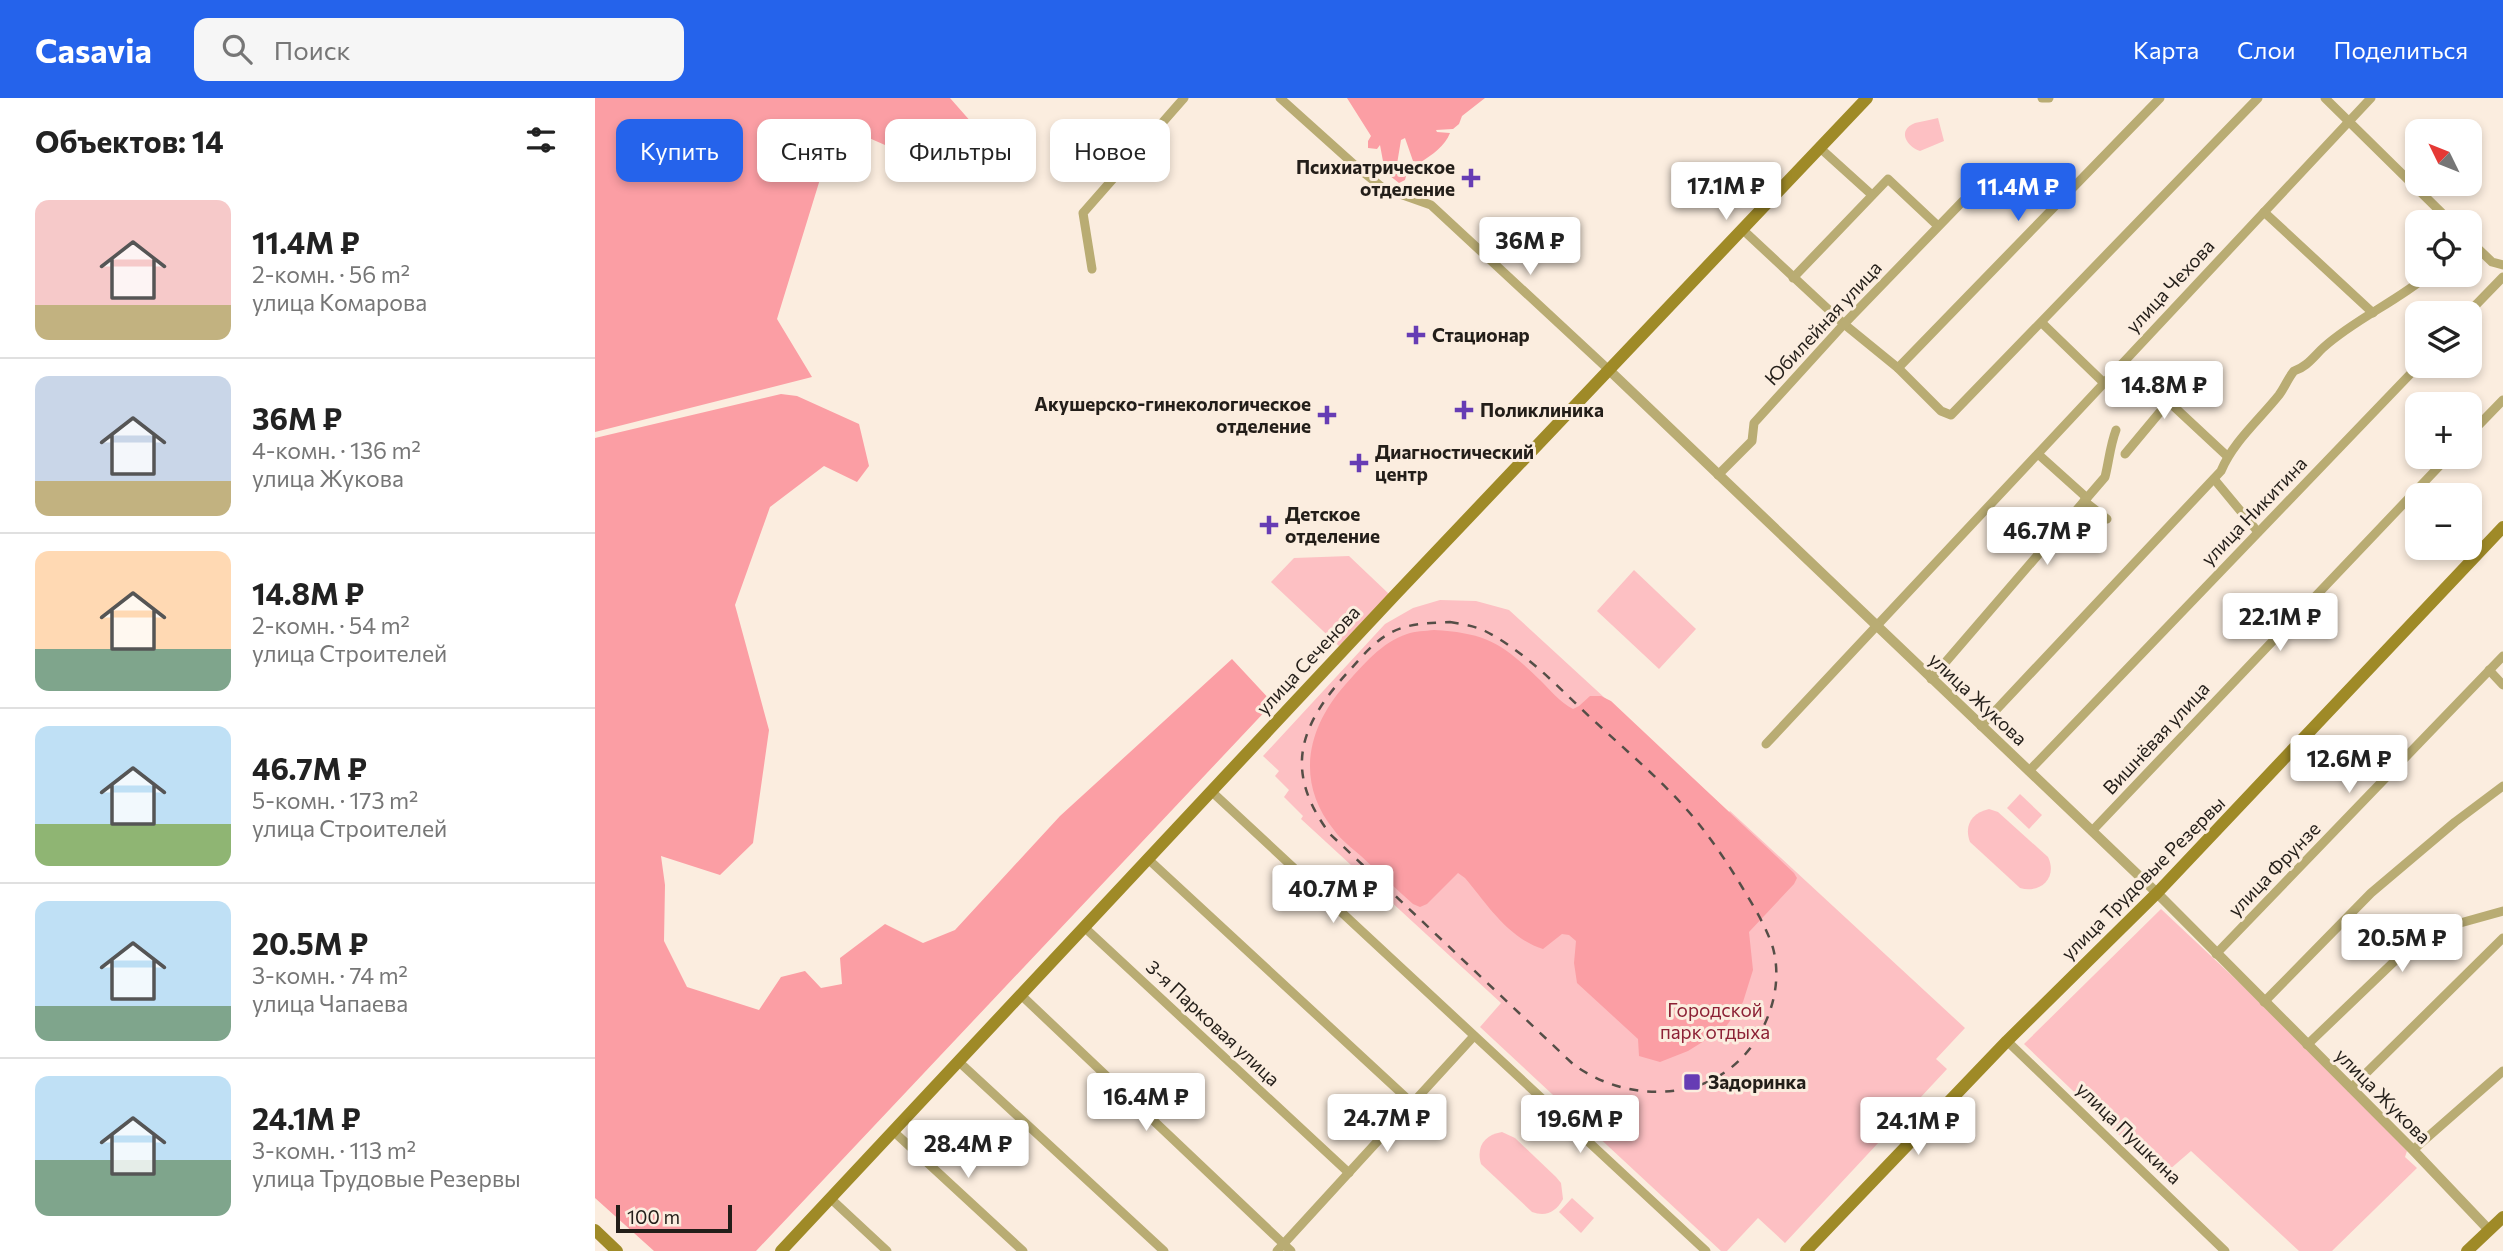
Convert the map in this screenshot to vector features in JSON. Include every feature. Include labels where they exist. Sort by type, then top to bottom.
[{"type":"main road","name":"улица Сеченова","points":[[781,1251],[1211,791],[1867,98]]},
{"type":"main road","name":"улица Трудовые Резервы","points":[[1806,1251],[2007,1041],[2157,893],[2503,527]]},
{"type":"main road","points":[[2468,1251],[2503,1217]]},
{"type":"main road","points":[[595,1230],[617,1251]]},
{"type":"street","points":[[1092,269],[1083,213],[1184,98]]},
{"type":"street","name":"улица Жукова","points":[[1280,98],[1383,188],[1431,205],[1609,370],[2157,893],[2489,1230]]},
{"type":"street","points":[[2042,98],[2049,98]]},
{"type":"street","points":[[1898,368],[2160,98]]},
{"type":"street","points":[[1742,229],[1844,324],[1898,368],[1941,411],[1951,415],[2258,98]]},
{"type":"street","points":[[2325,98],[2439,210]]},
{"type":"street","name":"улица Чехова","points":[[1766,744],[2371,98]]},
{"type":"street","points":[[1820,148],[1871,195]]},
{"type":"street","points":[[1793,278],[1888,179],[1938,226]]},
{"type":"street","name":"Юбилейная улица","points":[[1718,475],[1752,440],[1754,423],[1844,324],[1963,201]]},
{"type":"street","points":[[2264,212],[2374,313]]},
{"type":"street","points":[[2482,252],[2492,262],[2503,265]]},
{"type":"street","points":[[2480,301],[2503,277]]},
{"type":"street","points":[[1981,726],[2214,479],[2228,456],[2282,391],[2294,371],[2303,369],[2341,333],[2414,287]]},
{"type":"street","points":[[2042,323],[2104,383]]},
{"type":"street","points":[[2120,365],[2165,406]]},
{"type":"street","name":"улица Никитина","points":[[2028,771],[2406,378]]},
{"type":"street","points":[[2482,422],[2503,400]]},
{"type":"street","points":[[2125,454],[2169,402],[2228,456]]},
{"type":"street","points":[[1931,679],[2105,477],[2110,446],[2116,430]]},
{"type":"street","points":[[2038,454],[2106,519]]},
{"type":"street","name":"Вишнёвая улица","points":[[2092,831],[2437,469]]},
{"type":"street","points":[[2214,479],[2258,532]]},
{"type":"street","name":"улица Фрунзе","points":[[2216,954],[2503,656]]},
{"type":"street","points":[[2489,670],[2503,685]]},
{"type":"street","points":[[2264,1002],[2371,893],[2455,822],[2503,786]]},
{"type":"street","points":[[1211,791],[1706,1251]]},
{"type":"street","points":[[1148,859],[1413,1104]]},
{"type":"street","points":[[2307,1045],[2402,954],[2425,938],[2453,925],[2503,911]]},
{"type":"street","name":"3-я Парковая улица","points":[[1084,927],[1349,1173]]},
{"type":"street","points":[[2351,1088],[2503,938]]},
{"type":"street","points":[[1021,995],[1291,1251]]},
{"type":"street","points":[[1277,1251],[1474,1036]]},
{"type":"street","name":"улица Пушкина","points":[[2007,1041],[2225,1251]]},
{"type":"street","points":[[958,1061],[1164,1251]]},
{"type":"street","points":[[2413,1150],[2503,1071]]},
{"type":"street","points":[[893,1130],[1023,1251]]},
{"type":"street","points":[[830,1198],[887,1251]]},
{"type":"green space","points":[[595,98],[950,98],[968,119],[885,119],[885,145],[871,139],[871,119],[757,119],[757,182],[819,182],[777,319],[812,377],[595,432]]},
{"type":"green space","points":[[1347,98],[1485,98],[1462,116],[1453,129],[1436,130],[1450,133],[1442,146],[1421,162],[1413,161],[1405,138],[1401,140],[1397,164],[1406,176],[1405,180],[1399,183],[1385,172],[1380,145],[1377,149],[1368,148],[1371,136]]},
{"type":"green space","points":[[1938,118],[1944,141],[1920,151],[1915,149],[1905,138],[1906,130],[1915,123]]},
{"type":"green space","points":[[781,394],[797,396],[859,424],[869,466],[857,482],[824,466],[770,507],[735,605],[769,730],[753,843],[720,875],[661,856],[665,885],[664,941],[687,987],[759,1010],[781,977],[805,971],[821,988],[842,984],[840,958],[885,924],[923,943],[955,930],[1060,816],[1232,659],[1273,703],[756,1251],[654,1251],[595,1198],[595,438]]},
{"type":"green space","points":[[1349,556],[1389,594],[1339,646],[1271,582],[1294,558]]},
{"type":"green space","points":[[1634,570],[1696,629],[1659,669],[1597,611]]},
{"type":"green space","name":"Городской парк отдыха","points":[[1440,600],[1476,601],[1509,610],[1965,1028],[1936,1059],[1947,1069],[1785,1243],[1758,1218],[1727,1251],[1721,1251],[1480,1027],[1501,1003],[1301,819],[1303,816],[1284,797],[1289,790],[1275,776],[1279,771],[1263,756],[1385,624],[1413,608]]},
{"type":"green space","points":[[1434,630],[1467,634],[1492,642],[1515,657],[1573,709],[1590,696],[1601,696],[1611,701],[1794,873],[1797,878],[1794,884],[1749,932],[1753,970],[1743,1002],[1725,1028],[1688,1051],[1660,1062],[1639,1056],[1638,1039],[1577,983],[1574,963],[1576,941],[1569,935],[1562,934],[1543,949],[1531,944],[1509,929],[1458,873],[1427,904],[1420,907],[1413,904],[1334,830],[1322,812],[1310,774],[1315,737],[1322,719],[1345,685],[1381,648],[1407,634]]},
{"type":"green space","points":[[2020,794],[2042,815],[2029,829],[2007,808]]},
{"type":"green space","points":[[1989,809],[1998,812],[2048,857],[2051,872],[2045,883],[2034,889],[2020,888],[1970,842],[1968,831],[1973,817]]},
{"type":"green space","points":[[2161,909],[2244,987],[2390,1133],[2407,1151],[2405,1157],[2417,1168],[2332,1251],[2299,1251],[2191,1151],[2162,1176],[2024,1044]]},
{"type":"green space","points":[[1502,1132],[1515,1138],[1561,1183],[1563,1199],[1554,1210],[1546,1214],[1532,1212],[1481,1164],[1480,1152],[1483,1143],[1490,1136]]},
{"type":"green space","points":[[1572,1198],[1594,1218],[1581,1233],[1559,1212]]},
{"type":"railway","points":[[1450,622],[1477,628],[1500,639],[1554,682],[1680,802],[1713,843],[1751,902],[1773,948],[1775,993],[1769,1015],[1754,1043],[1734,1065],[1718,1077],[1683,1089],[1651,1092],[1603,1081],[1574,1065],[1330,834],[1315,811],[1306,790],[1302,769],[1303,750],[1308,730],[1331,692],[1368,650],[1385,636],[1413,625],[1450,622]]},
{"type":"place","name":"Психиатрическое отделение","points":[[1471,178]]},
{"type":"place","name":"Стационар","points":[[1416,335]]},
{"type":"place","name":"Поликлиника","points":[[1464,410]]},
{"type":"place","name":"Акушерско-гинекологическое отделение","points":[[1327,415]]},
{"type":"place","name":"Диагностический центр","points":[[1359,463]]},
{"type":"place","name":"Детское отделение","points":[[1269,525]]},
{"type":"place","name":"Задоринка","points":[[1692,1082]]}]
